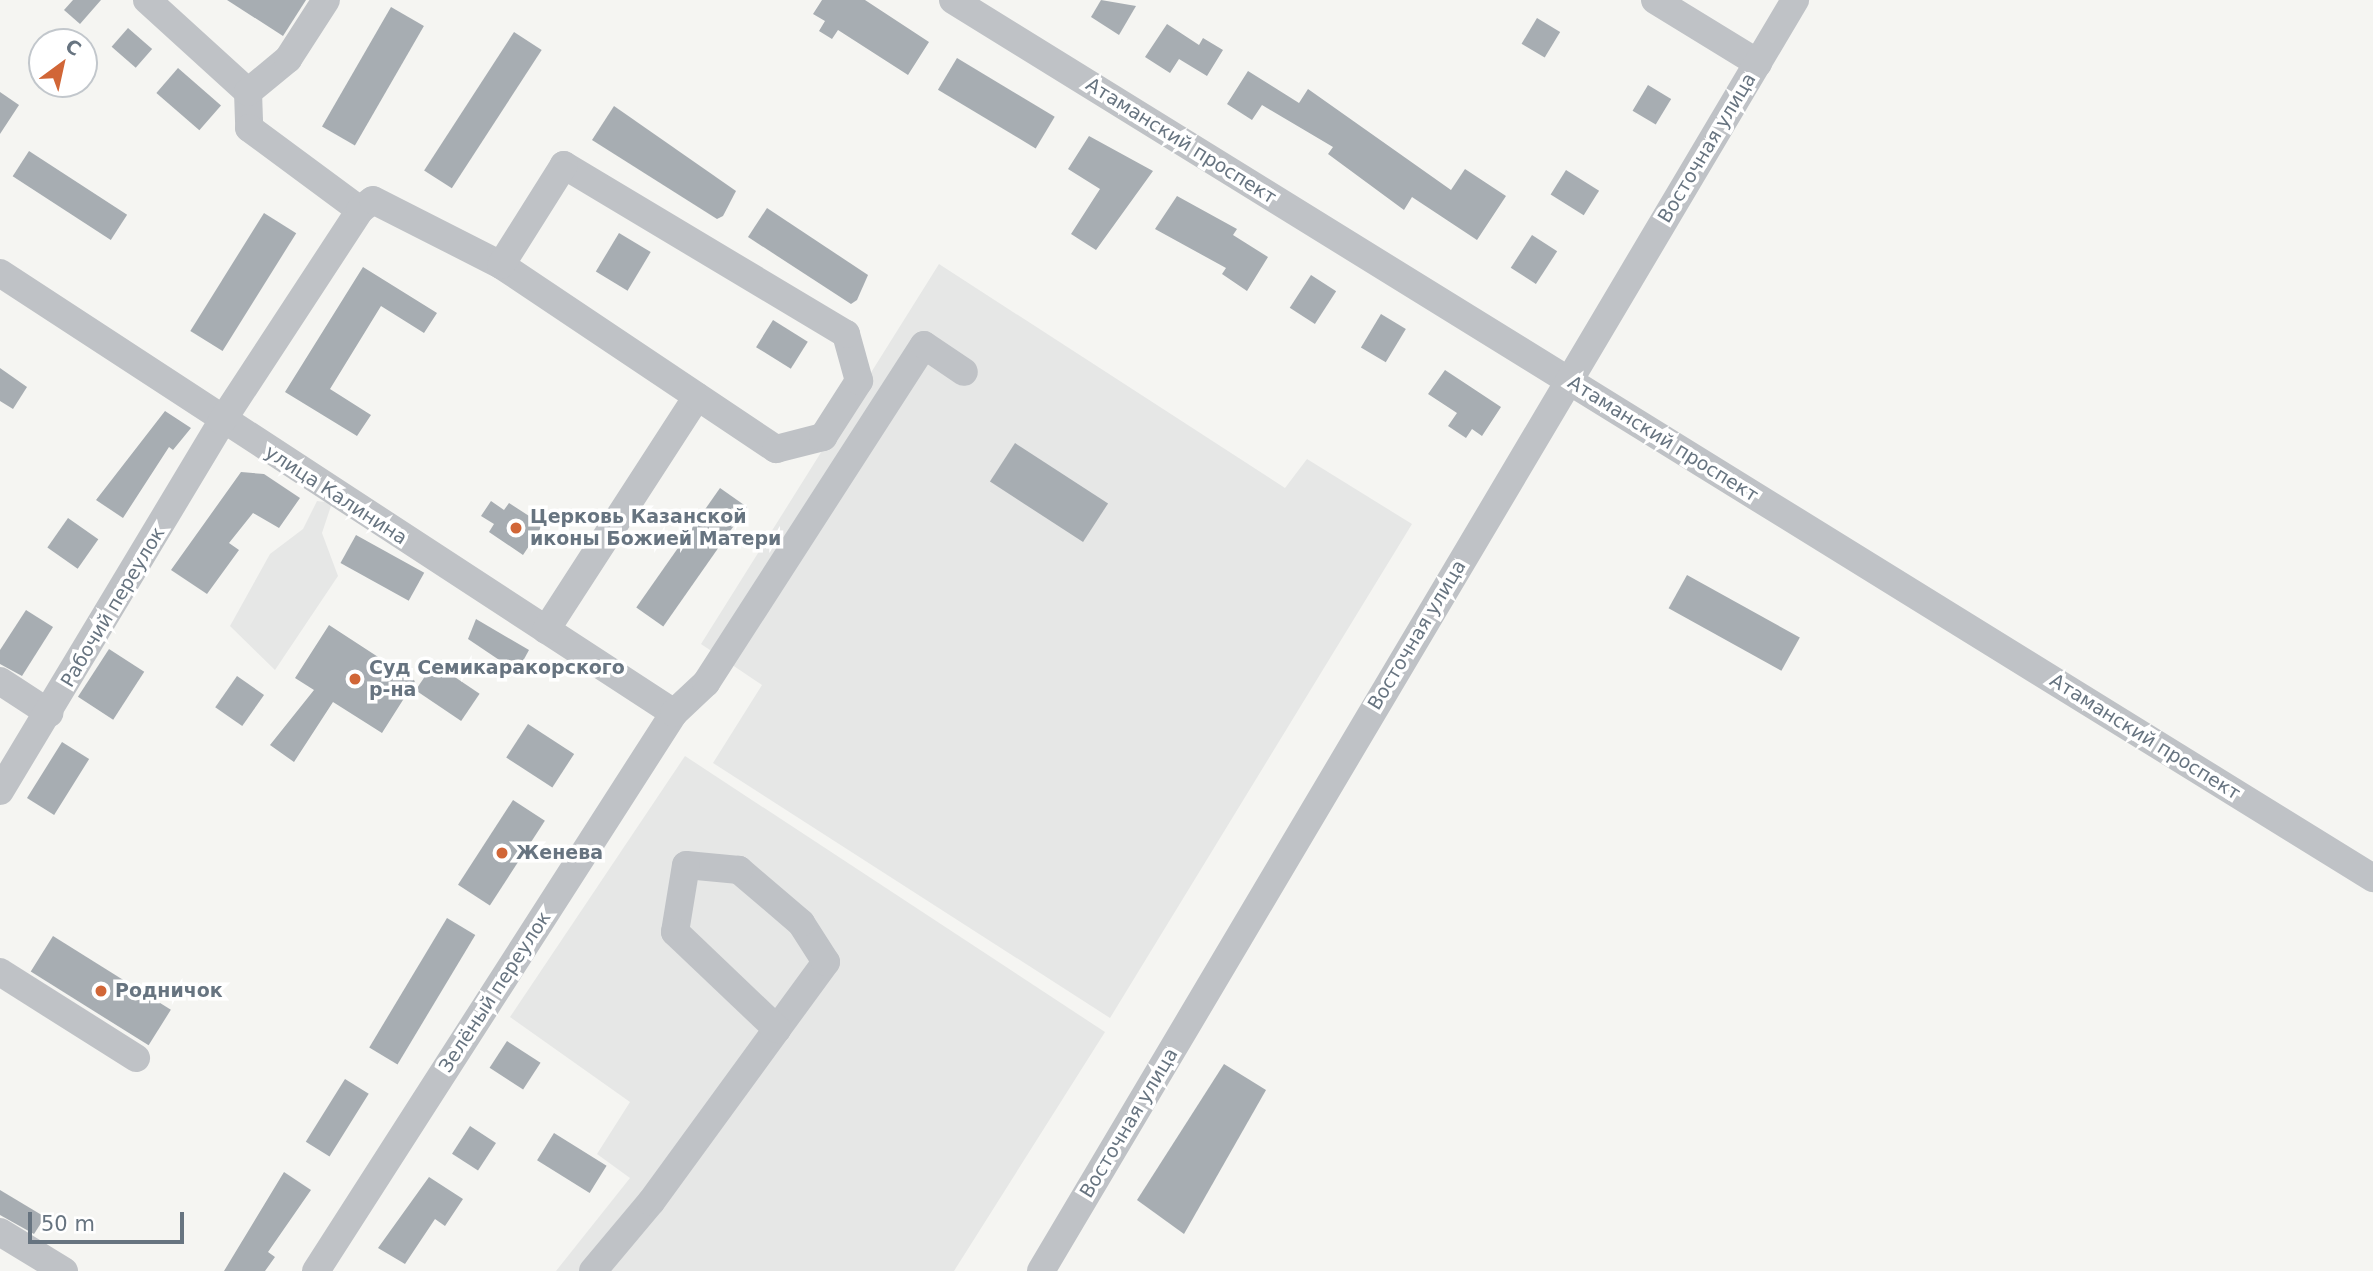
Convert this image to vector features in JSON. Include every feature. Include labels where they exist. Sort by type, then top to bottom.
[{"type":"street","points":[[147,0],[248,92],[249,128],[360,210],[373,200],[500,265],[776,449],[823,437],[859,381],[846,334],[564,165],[500,265]]},
{"type":"street","points":[[248,92],[288,59],[326,0]]},
{"type":"street","name":"Атаманский проспект","points":[[953,0],[2373,878]]},
{"type":"street","points":[[1655,0],[1758,63]]},
{"type":"street","name":"Восточная улица","points":[[1041,1271],[1795,0]]},
{"type":"street","name":"Рабочий переулок","points":[[0,791],[222,421],[360,210]]},
{"type":"street","name":"улица Калинина","points":[[0,273],[222,421],[674,713]]},
{"type":"street","name":"Зелёный переулок","points":[[316,1271],[674,713],[706,683],[924,345],[964,372]]},
{"type":"street","points":[[546,630],[697,397]]},
{"type":"street","points":[[0,681],[49,713]]},
{"type":"street","points":[[593,1271],[777,1029],[825,962],[801,923],[739,870],[686,865],[675,932],[777,1029]]},
{"type":"street","points":[[0,972],[136,1058]]},
{"type":"street","points":[[0,1232],[58,1269]]},
{"type":"shaded area","points":[[939,264],[1285,488],[1307,459],[1412,524],[1110,1018],[713,763],[762,685],[701,644]]},
{"type":"shaded area","points":[[317,501],[332,503],[322,533],[338,576],[275,670],[230,626],[270,554],[303,529]]},
{"type":"shaded area","points":[[685,756],[1105,1032],[954,1271],[556,1271],[630,1178],[597,1154],[630,1102],[510,1017]]},
{"type":"building","points":[[73,0],[101,0],[80,24],[64,10]]},
{"type":"building","points":[[227,0],[306,0],[283,36]]},
{"type":"building","points":[[822,0],[865,0],[929,42],[908,75],[838,30],[832,39],[819,31],[825,21],[813,14]]},
{"type":"building","points":[[1101,0],[1136,6],[1119,35],[1091,17]]},
{"type":"building","points":[[391,7],[424,26],[355,146],[322,127]]},
{"type":"building","points":[[1537,18],[1560,32],[1545,58],[1522,44]]},
{"type":"building","points":[[1167,24],[1199,45],[1203,38],[1223,50],[1207,76],[1179,59],[1170,73],[1145,57]]},
{"type":"building","points":[[128,28],[152,49],[136,68],[112,47]]},
{"type":"building","points":[[514,32],[542,50],[452,188],[424,170]]},
{"type":"building","points":[[957,58],[1055,117],[1036,148],[938,90]]},
{"type":"building","points":[[178,68],[221,105],[199,130],[156,93]]},
{"type":"building","points":[[1248,71],[1299,103],[1308,89],[1451,190],[1465,169],[1506,196],[1477,240],[1412,197],[1404,210],[1328,154],[1333,147],[1262,105],[1252,120],[1227,104]]},
{"type":"building","points":[[1648,85],[1671,99],[1656,125],[1633,111]]},
{"type":"building","points":[[0,92],[19,105],[0,134]]},
{"type":"building","points":[[614,106],[736,191],[723,216],[717,219],[592,140]]},
{"type":"building","points":[[1089,136],[1153,171],[1096,250],[1071,234],[1100,189],[1068,169]]},
{"type":"building","points":[[29,151],[127,215],[111,240],[13,176]]},
{"type":"building","points":[[1566,170],[1599,191],[1584,215],[1551,195]]},
{"type":"building","points":[[1177,196],[1237,229],[1233,235],[1268,257],[1247,291],[1222,274],[1226,268],[1155,229]]},
{"type":"building","points":[[767,208],[868,275],[857,300],[851,304],[748,237]]},
{"type":"building","points":[[264,213],[296,233],[223,351],[190,331]]},
{"type":"building","points":[[619,233],[651,252],[628,291],[596,272]]},
{"type":"building","points":[[1532,235],[1557,251],[1536,284],[1511,268]]},
{"type":"building","points":[[363,267],[437,313],[424,333],[381,306],[330,389],[371,415],[357,436],[285,392]]},
{"type":"building","points":[[1311,275],[1336,291],[1315,324],[1290,308]]},
{"type":"building","points":[[1381,314],[1406,329],[1386,362],[1361,347]]},
{"type":"building","points":[[773,320],[808,342],[791,369],[756,347]]},
{"type":"building","points":[[0,368],[27,387],[13,409],[0,401]]},
{"type":"building","points":[[1445,370],[1501,407],[1482,436],[1472,429],[1466,438],[1448,426],[1457,413],[1428,394]]},
{"type":"building","points":[[165,411],[191,428],[173,450],[169,447],[123,518],[96,500]]},
{"type":"building","points":[[1015,443],[1108,503],[1083,542],[990,482]]},
{"type":"building","points":[[241,472],[264,474],[300,498],[279,528],[253,513],[229,543],[239,550],[207,594],[171,570]]},
{"type":"building","points":[[720,488],[747,507],[663,627],[636,608]]},
{"type":"building","name":"Церковь Казанской иконы Божией Матери","points":[[491,501],[504,510],[509,503],[543,525],[523,555],[489,532],[494,524],[481,516]]},
{"type":"building","points":[[68,518],[98,539],[78,569],[47,547]]},
{"type":"building","points":[[356,535],[424,573],[409,601],[340,563]]},
{"type":"building","points":[[1687,575],[1800,638],[1781,671],[1669,608]]},
{"type":"building","points":[[26,610],[53,627],[22,676],[0,664],[0,650]]},
{"type":"building","points":[[476,619],[529,650],[517,672],[468,639]]},
{"type":"building","name":"Суд Семикаракорского р-на","points":[[329,625],[415,681],[382,733],[333,702],[294,762],[270,745],[314,690],[295,678]]},
{"type":"building","points":[[109,649],[144,672],[113,720],[78,697]]},
{"type":"building","points":[[434,663],[480,694],[461,721],[416,690]]},
{"type":"building","points":[[237,676],[264,695],[242,726],[215,707]]},
{"type":"building","points":[[528,724],[574,754],[552,788],[506,758]]},
{"type":"building","points":[[62,742],[89,759],[54,815],[27,798]]},
{"type":"building","name":"Женева","points":[[513,800],[545,821],[490,905],[458,885]]},
{"type":"building","points":[[447,918],[475,935],[398,1064],[369,1047]]},
{"type":"building","name":"Родничок","points":[[53,936],[171,1010],[149,1045],[31,972]]},
{"type":"building","points":[[507,1041],[541,1063],[523,1090],[490,1068]]},
{"type":"building","points":[[1224,1064],[1266,1090],[1184,1234],[1137,1200]]},
{"type":"building","points":[[345,1079],[369,1094],[330,1157],[306,1142]]},
{"type":"building","points":[[470,1126],[496,1143],[478,1171],[452,1154]]},
{"type":"building","points":[[554,1133],[607,1166],[590,1193],[537,1160]]},
{"type":"building","points":[[284,1172],[311,1190],[268,1252],[275,1257],[265,1271],[224,1271]]},
{"type":"building","points":[[429,1177],[463,1199],[445,1226],[435,1219],[405,1264],[378,1248]]},
{"type":"building","points":[[0,1190],[45,1217],[34,1234],[0,1215]]},
{"type":"place","name":"Церковь Казанской иконы Божией Матери","points":[[516,528]]},
{"type":"place","name":"Суд Семикаракорского р-на","points":[[355,679]]},
{"type":"place","name":"Женева","points":[[502,853]]},
{"type":"place","name":"Родничок","points":[[101,991]]}]
